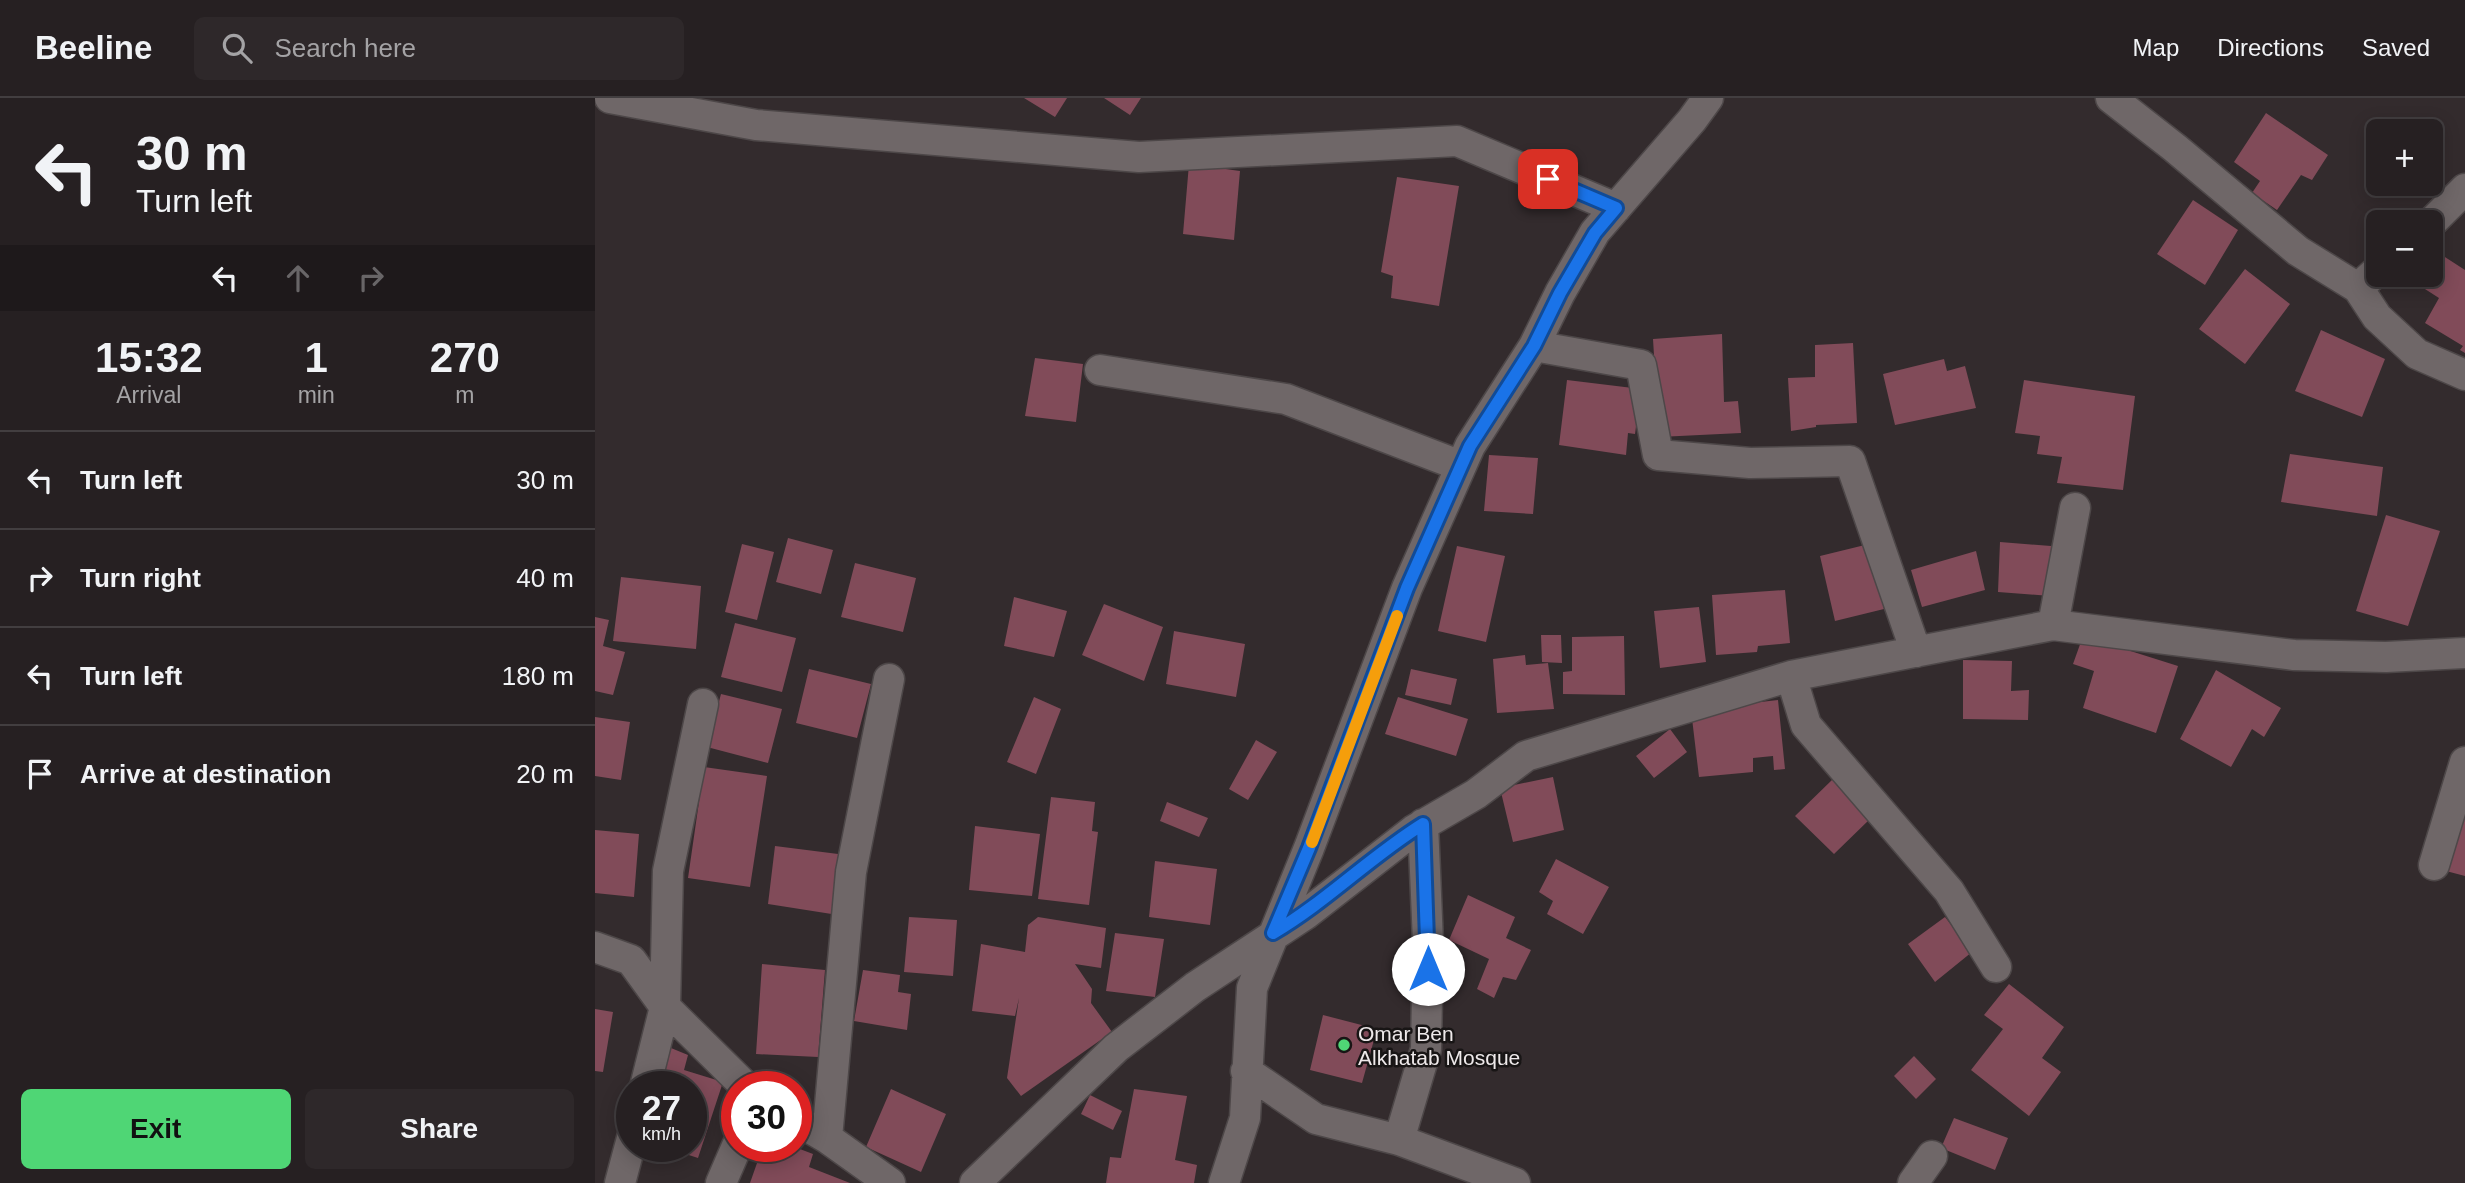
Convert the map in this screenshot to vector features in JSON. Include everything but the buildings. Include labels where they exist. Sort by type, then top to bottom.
[{"type":"street","points":[[610,98],[756,125],[1139,157],[1457,141],[1616,208]]},
{"type":"street","points":[[1224,1183],[1245,1118],[1252,988],[1309,848],[1407,588],[1461,466],[1470,446],[1534,346],[1589,243],[1708,98]]},
{"type":"street","points":[[2111,98],[2298,251],[2366,278]]},
{"type":"street","points":[[2443,211],[2465,189]]},
{"type":"street","points":[[2370,287],[2377,317],[2417,354],[2465,375]]},
{"type":"street","points":[[1534,346],[1641,365],[1658,455],[1749,463],[1850,461],[1916,652]]},
{"type":"street","points":[[1100,370],[1286,399],[1461,466]]},
{"type":"street","points":[[2053,625],[2075,508]]},
{"type":"street","points":[[975,1183],[1116,1048],[1195,987],[1273,933],[1306,914],[1361,869],[1423,824],[1476,794],[1526,756],[1791,676],[2053,625],[2294,655],[2386,657],[2465,653]]},
{"type":"street","points":[[1791,676],[1805,725],[1949,891],[1996,967]]},
{"type":"street","points":[[827,1138],[852,872],[889,679]]},
{"type":"street","points":[[649,1071],[665,1007],[668,872],[703,704]]},
{"type":"street","points":[[2434,865],[2465,762]]},
{"type":"street","points":[[1399,1140],[1426,1049],[1429,942],[1423,824]]},
{"type":"street","points":[[595,947],[631,960],[665,1007],[731,1071]]},
{"type":"street","points":[[1246,1071],[1316,1119],[1399,1140],[1515,1183]]},
{"type":"street","points":[[812,1129],[890,1183]]},
{"type":"street","points":[[1913,1183],[1932,1156]]},
{"type":"street","points":[[620,1183],[626,1162]]},
{"type":"street","points":[[722,1183],[731,1162]]},
{"type":"slow traffic","points":[[1312,842],[1397,616]]},
{"type":"place","name":"Omar Ben Alkhatab Mosque","points":[[1344,1045]]},
{"type":"route","points":[[1428,969],[1423,824],[1361,869],[1306,914],[1273,933],[1292,892],[1407,588],[1470,446],[1534,346],[1560,293],[1595,233],[1616,208],[1548,179]]}]
